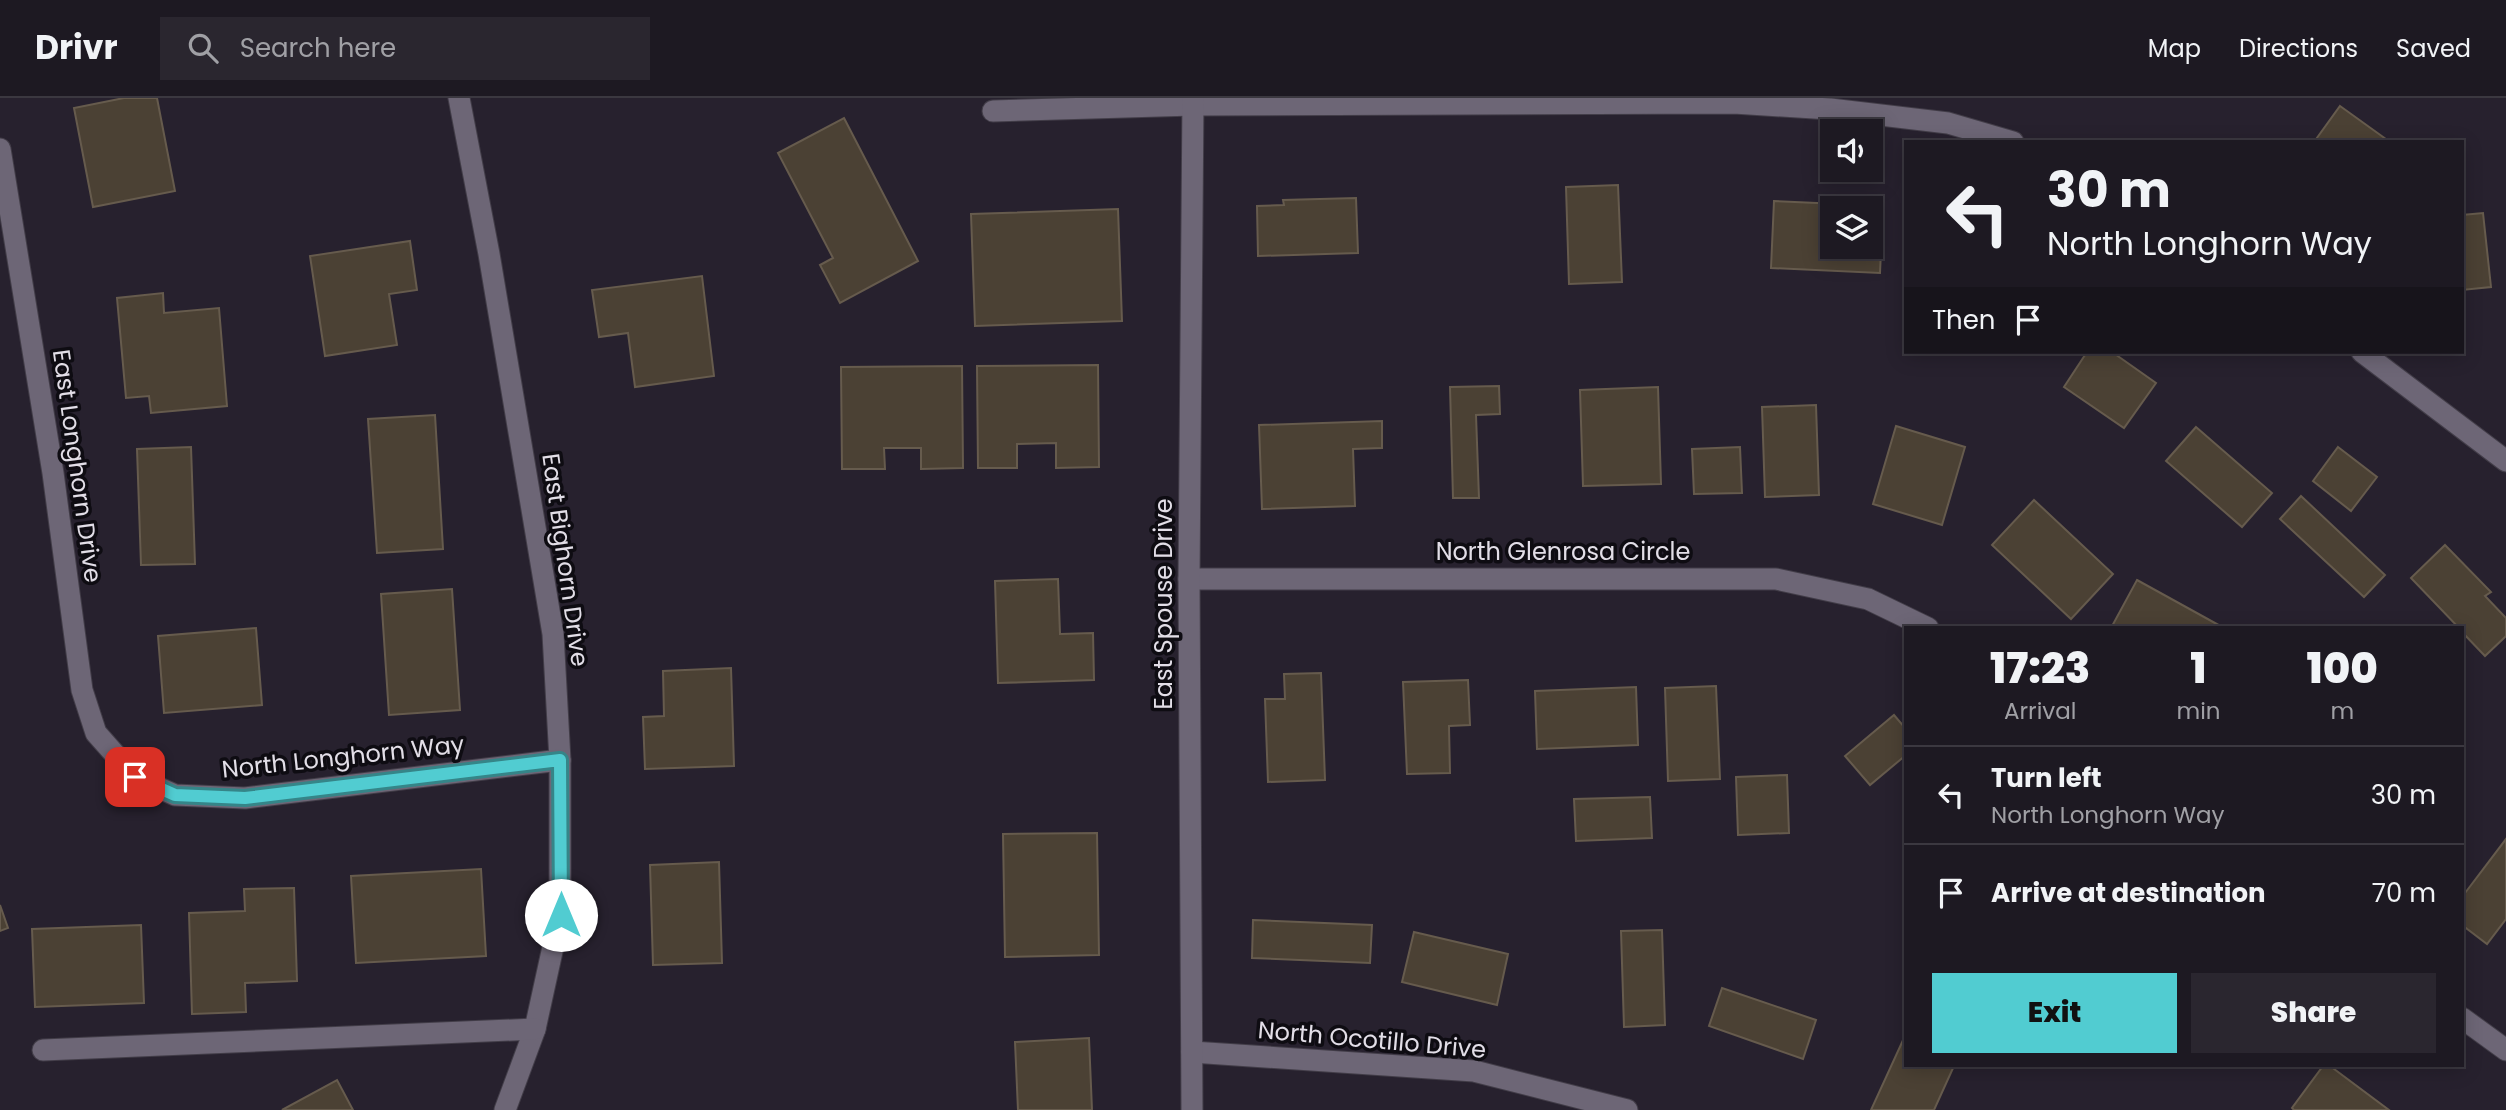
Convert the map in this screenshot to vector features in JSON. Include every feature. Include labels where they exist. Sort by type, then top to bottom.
[{"type":"street","name":"East Bighorn Drive","points":[[458,98],[489,254],[553,634],[560,760],[561,915],[535,1029],[505,1110]]},
{"type":"street","points":[[993,111],[1193,101],[1734,103],[1830,109],[1948,123],[2006,140]]},
{"type":"street","name":"East Spouse Drive","points":[[1192,1110],[1189,579],[1193,101]]},
{"type":"street","name":"East Longhorn Drive","points":[[0,149],[53,473],[82,690],[96,733],[135,777]]},
{"type":"street","points":[[2365,354],[2506,460]]},
{"type":"street","name":"North Glenrosa Circle","points":[[1189,579],[1776,579],[1868,599],[1923,626]]},
{"type":"street","name":"North Longhorn Way","points":[[135,777],[175,795],[245,798],[560,760]]},
{"type":"street","points":[[2464,1019],[2506,1050]]},
{"type":"street","points":[[43,1050],[535,1029]]},
{"type":"street","name":"North Ocotillo Drive","points":[[1192,1052],[1474,1071],[1627,1110]]},
{"type":"building","points":[[124,98],[157,98],[175,191],[93,207],[74,108]]},
{"type":"building","points":[[2340,106],[2387,140],[2315,140]]},
{"type":"building","points":[[844,118],[918,261],[840,303],[820,265],[833,258],[778,153]]},
{"type":"building","points":[[1618,185],[1622,282],[1569,284],[1566,187]]},
{"type":"building","points":[[1356,198],[1358,253],[1258,256],[1257,206],[1284,205],[1283,200]]},
{"type":"building","points":[[1774,201],[1820,203],[1820,259],[1881,259],[1880,273],[1771,268]]},
{"type":"building","points":[[1118,209],[1122,321],[975,326],[971,214]]},
{"type":"building","points":[[2483,213],[2491,287],[2464,290],[2464,215]]},
{"type":"building","points":[[410,241],[417,290],[389,294],[397,345],[325,356],[310,256]]},
{"type":"building","points":[[702,276],[714,376],[635,387],[628,333],[599,337],[592,290]]},
{"type":"building","points":[[163,293],[164,313],[219,308],[227,406],[151,413],[149,396],[126,398],[117,298]]},
{"type":"building","points":[[2086,354],[2115,354],[2156,383],[2124,428],[2064,387]]},
{"type":"building","points":[[1098,365],[1099,467],[1056,468],[1056,443],[1017,444],[1017,468],[978,468],[977,366]]},
{"type":"building","points":[[962,366],[963,468],[921,469],[921,448],[884,448],[885,469],[842,469],[841,367]]},
{"type":"building","points":[[1499,386],[1500,414],[1476,415],[1479,498],[1453,498],[1450,387]]},
{"type":"building","points":[[1658,387],[1661,484],[1583,486],[1580,390]]},
{"type":"building","points":[[1816,405],[1819,495],[1765,497],[1762,407]]},
{"type":"building","points":[[435,415],[443,549],[377,553],[368,419]]},
{"type":"building","points":[[1382,421],[1382,448],[1353,449],[1355,506],[1262,509],[1259,425]]},
{"type":"building","points":[[1896,426],[1965,447],[1942,525],[1873,504]]},
{"type":"building","points":[[2196,427],[2272,493],[2242,527],[2166,461]]},
{"type":"building","points":[[191,447],[195,564],[141,565],[137,449]]},
{"type":"building","points":[[1740,447],[1742,493],[1694,494],[1692,449]]},
{"type":"building","points":[[2338,447],[2377,477],[2351,511],[2313,481]]},
{"type":"building","points":[[2301,496],[2385,575],[2364,597],[2280,519]]},
{"type":"building","points":[[2034,500],[2113,574],[2071,619],[1992,545]]},
{"type":"building","points":[[2445,545],[2491,592],[2485,596],[2506,618],[2506,636],[2485,656],[2464,634],[2464,626],[2457,626],[2411,578]]},
{"type":"building","points":[[1058,579],[1060,634],[1093,633],[1094,680],[998,683],[995,581]]},
{"type":"building","points":[[2137,580],[2220,626],[2112,626]]},
{"type":"building","points":[[452,589],[460,710],[389,715],[381,594]]},
{"type":"building","points":[[256,628],[262,705],[164,713],[158,636]]},
{"type":"building","points":[[731,668],[734,766],[645,769],[643,717],[664,716],[663,671]]},
{"type":"building","points":[[1321,673],[1325,780],[1268,782],[1265,699],[1285,699],[1284,674]]},
{"type":"building","points":[[1468,680],[1470,725],[1449,726],[1450,773],[1407,774],[1403,682]]},
{"type":"building","points":[[1716,686],[1720,779],[1668,781],[1665,688]]},
{"type":"building","points":[[1636,687],[1638,745],[1537,749],[1535,691]]},
{"type":"building","points":[[1894,715],[1904,727],[1904,757],[1870,785],[1845,756]]},
{"type":"building","points":[[1787,775],[1789,833],[1738,835],[1736,777]]},
{"type":"building","points":[[1650,797],[1652,838],[1576,841],[1574,799]]},
{"type":"building","points":[[1097,833],[1099,955],[1005,957],[1003,834]]},
{"type":"building","points":[[2506,839],[2506,919],[2487,944],[2464,927],[2464,894]]},
{"type":"building","points":[[719,862],[722,963],[653,965],[650,865]]},
{"type":"building","points":[[481,869],[486,956],[356,963],[351,876]]},
{"type":"building","points":[[294,888],[297,981],[245,983],[246,1012],[192,1014],[189,913],[245,911],[244,889]]},
{"type":"building","points":[[0,905],[8,928],[0,931]]},
{"type":"building","points":[[1253,920],[1372,925],[1370,963],[1252,958]]},
{"type":"building","points":[[141,925],[144,1003],[35,1007],[32,929]]},
{"type":"building","points":[[1662,930],[1665,1025],[1624,1027],[1621,931]]},
{"type":"building","points":[[1414,932],[1508,954],[1497,1005],[1402,982]]},
{"type":"building","points":[[1722,988],[1816,1020],[1803,1059],[1709,1026]]},
{"type":"building","points":[[1089,1038],[1092,1110],[1018,1110],[1015,1042]]},
{"type":"building","points":[[1904,1038],[1904,1067],[1954,1067],[1934,1110],[1871,1110]]},
{"type":"building","points":[[2322,1067],[2331,1067],[2389,1110],[2294,1110],[2292,1108]]},
{"type":"building","points":[[337,1080],[353,1110],[282,1110]]},
{"type":"route","points":[[135,777],[175,795],[245,798],[560,760],[561,915]]}]
